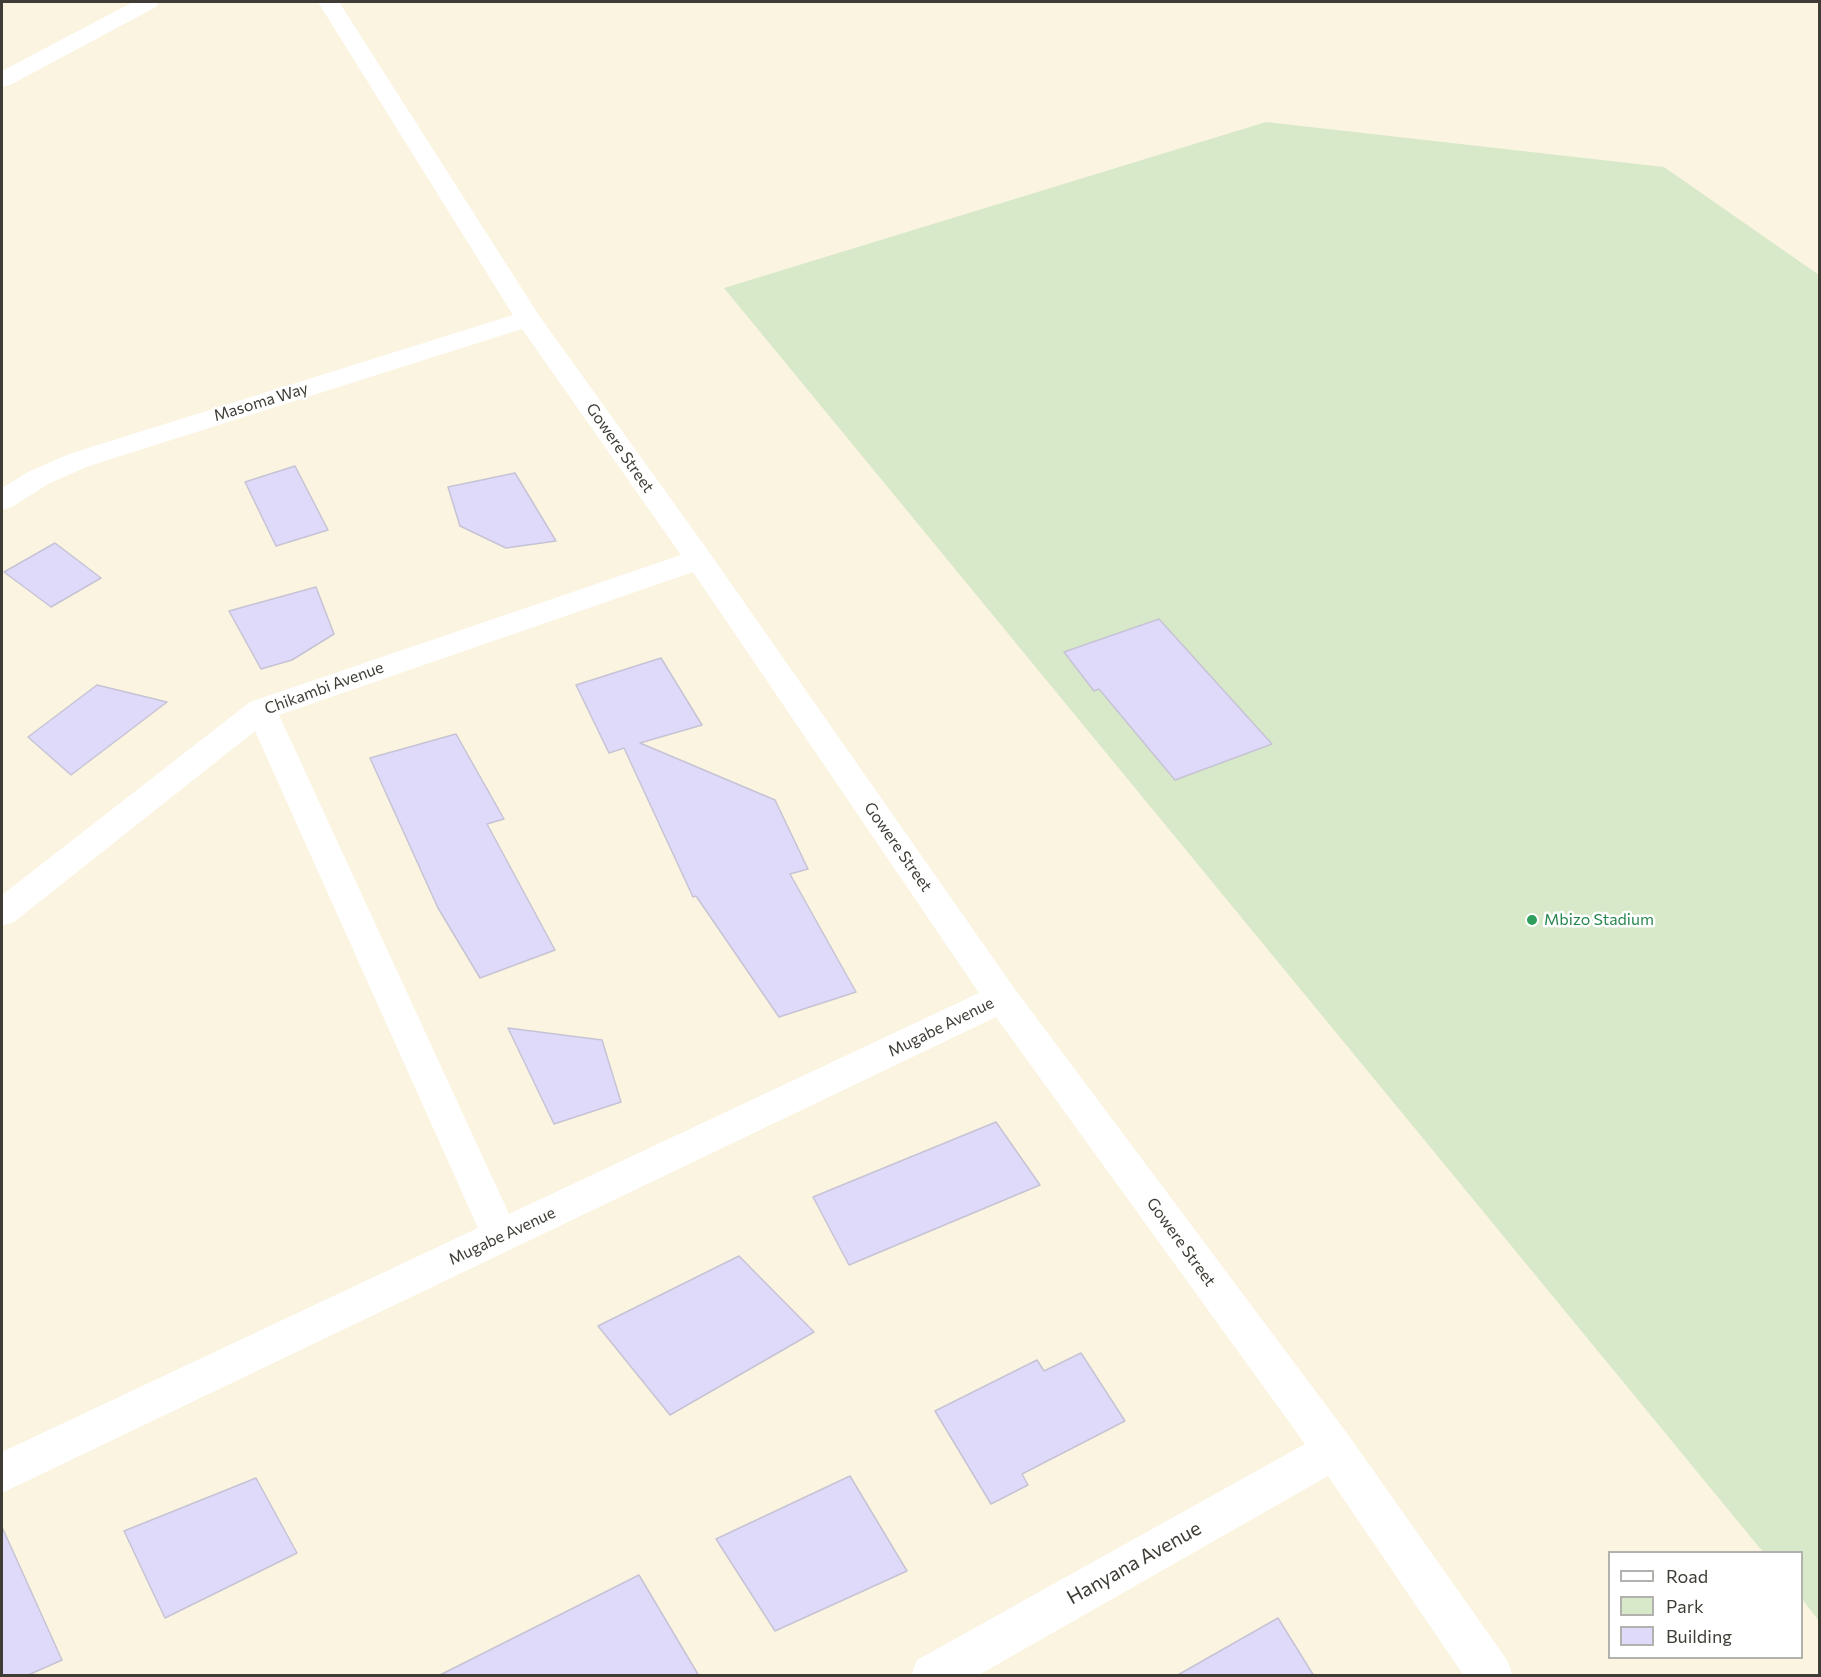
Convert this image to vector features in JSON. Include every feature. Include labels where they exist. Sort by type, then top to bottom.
[{"type":"street","points":[[2,80],[148,2]]},
{"type":"street","name":"Gowere Street","points":[[329,2],[528,318],[699,559],[1002,998],[1334,1450],[1491,1676]]},
{"type":"street","name":"Masoma Way","points":[[2,501],[38,478],[79,460],[528,318]]},
{"type":"street","name":"Chikambi Avenue","points":[[2,913],[261,710],[699,559]]},
{"type":"street","points":[[261,710],[501,1237]]},
{"type":"street","name":"Mugabe Avenue","points":[[2,1473],[1002,998]]},
{"type":"street","name":"Hanyana Avenue","points":[[933,1676],[1334,1450]]},
{"type":"green space","name":"Mbizo Stadium","points":[[1266,122],[1664,167],[1819,275],[1819,1621],[1803,1600],[1803,1551],[1762,1551],[724,288]]},
{"type":"building","points":[[295,466],[328,530],[276,546],[245,482]]},
{"type":"building","points":[[515,473],[556,541],[506,548],[460,526],[448,487]]},
{"type":"building","points":[[55,543],[101,578],[51,607],[4,572]]},
{"type":"building","points":[[316,587],[334,634],[292,660],[261,669],[229,611]]},
{"type":"building","points":[[1159,619],[1272,744],[1175,780],[1099,689],[1094,691],[1064,652]]},
{"type":"building","points":[[661,658],[702,725],[640,743],[775,800],[808,869],[790,874],[856,992],[779,1017],[696,896],[693,897],[624,748],[609,753],[576,685]]},
{"type":"building","points":[[97,685],[167,702],[71,775],[28,737]]},
{"type":"building","points":[[456,734],[504,819],[487,824],[555,950],[480,978],[438,908],[370,758]]},
{"type":"building","points":[[508,1028],[602,1040],[621,1102],[554,1124]]},
{"type":"building","points":[[996,1122],[1040,1185],[849,1265],[813,1197]]},
{"type":"building","points":[[739,1256],[814,1332],[670,1415],[598,1326]]},
{"type":"building","points":[[1081,1353],[1125,1421],[1022,1474],[1028,1485],[991,1504],[935,1411],[1037,1360],[1044,1371]]},
{"type":"building","points":[[850,1476],[907,1571],[775,1631],[716,1539]]},
{"type":"building","points":[[256,1478],[297,1553],[165,1618],[124,1531]]},
{"type":"building","points":[[2,1527],[62,1660],[26,1676],[2,1676]]},
{"type":"building","points":[[639,1575],[699,1676],[438,1676]]},
{"type":"building","points":[[1278,1618],[1314,1676],[1176,1676]]},
{"type":"place","name":"Mbizo Stadium","points":[[1532,920]]}]
